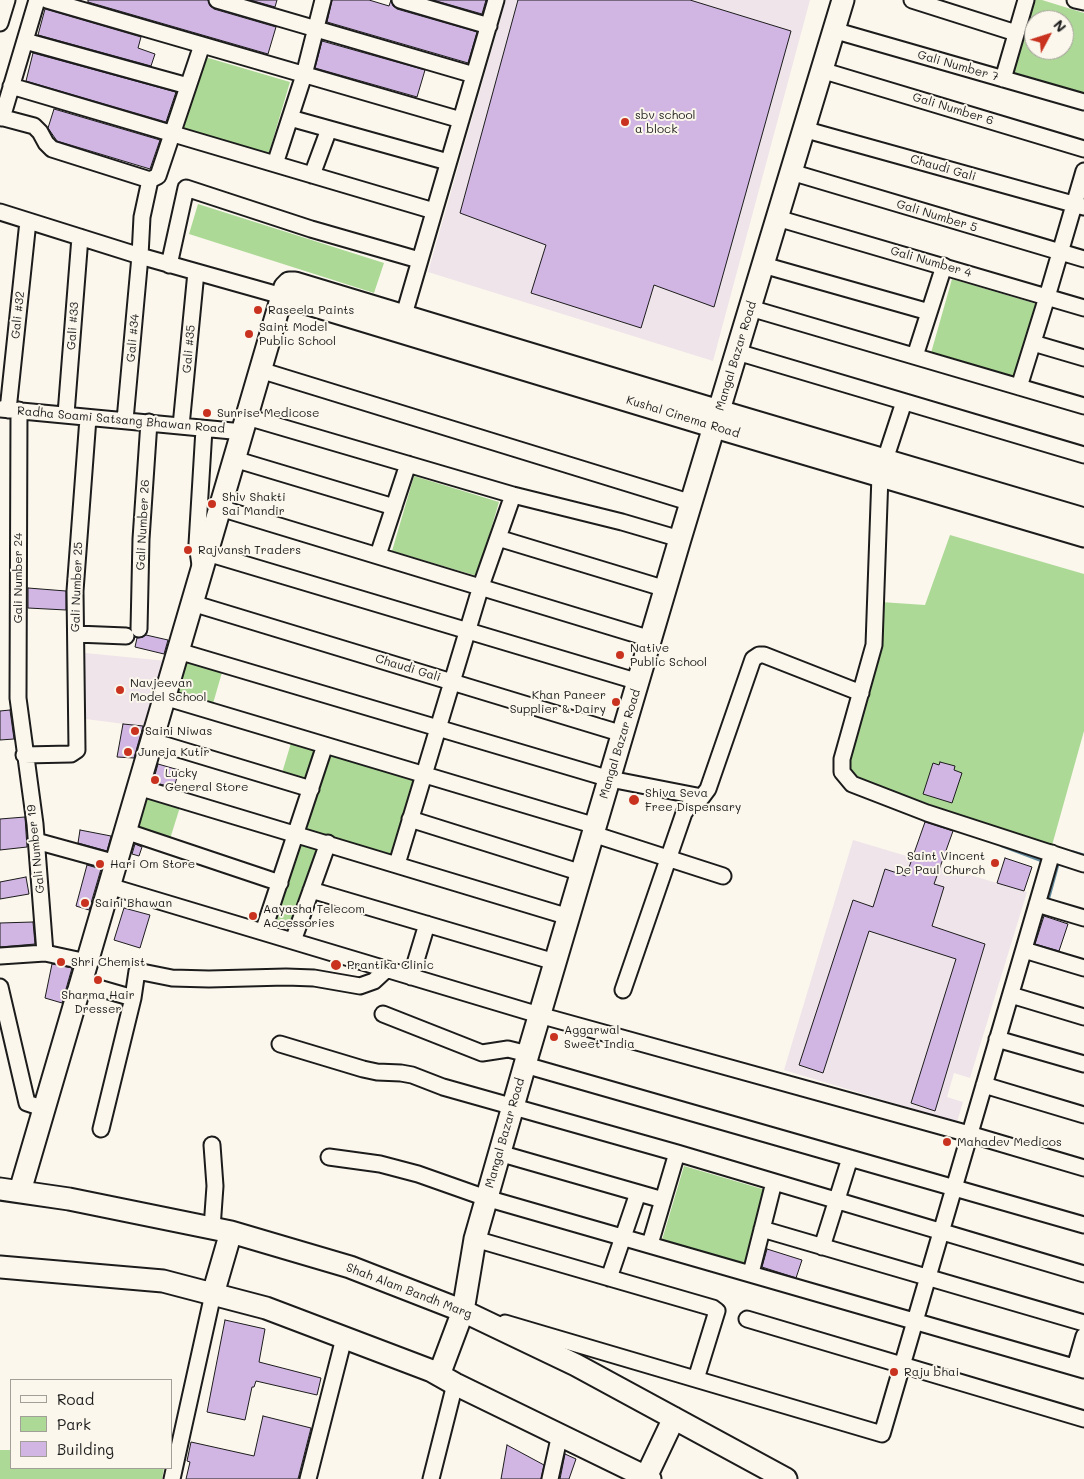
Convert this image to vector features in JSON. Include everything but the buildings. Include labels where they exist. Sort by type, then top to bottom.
[{"type":"street","points":[[0,23],[7,0]]},
{"type":"street","points":[[37,0],[1,118],[34,126],[52,149],[150,180],[158,176],[202,45]]},
{"type":"street","points":[[47,0],[461,120]]},
{"type":"street","points":[[217,0],[474,75]]},
{"type":"street","points":[[275,164],[304,74],[323,0]]},
{"type":"street","points":[[400,0],[489,26]]},
{"type":"street","points":[[401,323],[496,0]]},
{"type":"street","name":"Mangal Bazar Road","points":[[447,1379],[463,1311],[475,1239],[486,1198],[680,540],[843,0]]},
{"type":"street","points":[[912,0],[1016,33]]},
{"type":"street","points":[[1003,78],[1026,0]]},
{"type":"street","points":[[1075,0],[1084,2]]},
{"type":"street","name":"Gali Number 7","points":[[833,30],[1084,102]]},
{"type":"street","points":[[25,41],[188,86]]},
{"type":"street","name":"Gali Number 6","points":[[821,70],[1084,149]]},
{"type":"street","points":[[11,86],[434,211]]},
{"type":"street","points":[[290,118],[448,162]]},
{"type":"street","points":[[312,175],[329,129]]},
{"type":"street","name":"Chaudi Gali","points":[[803,129],[1079,205]]},
{"type":"street","points":[[1019,387],[1060,252],[1079,205],[1084,171]]},
{"type":"street","name":"Gali Number 5","points":[[791,172],[1084,259]]},
{"type":"street","name":"Gali #34","points":[[125,420],[142,217],[150,180]]},
{"type":"street","points":[[169,265],[186,188],[311,229],[419,260]]},
{"type":"street","points":[[0,213],[169,265],[286,290],[260,370],[44,1109],[10,1190]]},
{"type":"street","name":"Gali Number 4","points":[[777,218],[1084,308]]},
{"type":"street","name":"Gali #32","points":[[9,410],[28,221]]},
{"type":"street","name":"Gali #33","points":[[66,414],[80,237]]},
{"type":"street","points":[[763,265],[929,312]]},
{"type":"street","points":[[915,356],[944,266]]},
{"type":"street","name":"Gali #35","points":[[181,426],[196,272]]},
{"type":"street","name":"Kushal Cinema Road","points":[[286,290],[882,468],[1084,536]]},
{"type":"street","points":[[750,308],[1084,406]]},
{"type":"street","points":[[1033,343],[1084,358]]},
{"type":"street","points":[[737,352],[1084,455]]},
{"type":"street","points":[[260,370],[692,503]]},
{"type":"street","points":[[904,402],[882,468],[874,645],[842,759],[842,772],[852,784],[927,813],[1084,864]]},
{"type":"street","name":"Radha Soami Satsang Bhawan Road","points":[[9,410],[149,422],[204,429],[245,424],[408,464],[513,495],[622,522],[680,540]]},
{"type":"street","name":"Gali Number 24","points":[[9,410],[18,698],[24,750]]},
{"type":"street","name":"Gali Number 25","points":[[24,750],[71,754],[77,750],[75,591],[88,418]]},
{"type":"street","name":"Gali Number 26","points":[[76,634],[132,632],[149,422]]},
{"type":"street","points":[[201,573],[198,544],[204,429]]},
{"type":"street","points":[[234,459],[394,507]]},
{"type":"street","points":[[378,555],[408,464]]},
{"type":"street","name":"Kushal Cinema Road","points":[[882,468],[1084,519]]},
{"type":"street","points":[[397,864],[481,586],[513,495]]},
{"type":"street","points":[[220,508],[652,639]]},
{"type":"street","points":[[498,538],[666,589]]},
{"type":"street","points":[[207,552],[638,682]]},
{"type":"street","name":"Chaudi Gali","points":[[192,603],[623,734]]},
{"type":"street","points":[[178,650],[610,779],[702,796]]},
{"type":"street","points":[[623,990],[684,813],[692,802],[708,790],[753,658],[764,655],[861,692]]},
{"type":"street","points":[[164,698],[424,774],[594,830],[668,858],[723,876]]},
{"type":"street","points":[[152,741],[311,789]]},
{"type":"street","points":[[263,932],[326,745]]},
{"type":"street","name":"Gali Number 19","points":[[24,750],[36,841],[45,953]]},
{"type":"street","points":[[138,787],[569,917]]},
{"type":"street","points":[[410,819],[582,873]]},
{"type":"street","points":[[125,831],[280,883]]},
{"type":"street","points":[[36,841],[116,863]]},
{"type":"street","points":[[293,941],[328,843]]},
{"type":"street","points":[[463,1311],[882,1434],[1052,853]]},
{"type":"street","points":[[109,886],[539,1016],[970,1134],[1084,1168]]},
{"type":"street","points":[[312,890],[555,962]]},
{"type":"street","points":[[1037,904],[1084,918]]},
{"type":"street","points":[[410,977],[427,924]]},
{"type":"street","points":[[1024,950],[1084,968]]},
{"type":"street","points":[[0,956],[45,953],[87,962]]},
{"type":"street","points":[[101,1129],[133,998],[137,971],[172,978],[314,978],[360,986],[374,980],[386,969]]},
{"type":"street","points":[[81,983],[133,998]]},
{"type":"street","points":[[0,987],[26,1103],[44,1109]]},
{"type":"street","points":[[1011,995],[1084,1017]]},
{"type":"street","points":[[383,1014],[482,1053],[508,1049],[526,1060],[850,1158],[1084,1225]]},
{"type":"street","points":[[997,1039],[1084,1064]]},
{"type":"street","points":[[280,1044],[363,1069],[412,1075],[442,1087],[677,1153],[1084,1274]]},
{"type":"street","points":[[984,1085],[1084,1115]]},
{"type":"street","points":[[172,1479],[213,1294],[221,1230],[214,1186],[212,1146]]},
{"type":"street","points":[[499,1153],[663,1200]]},
{"type":"street","points":[[650,1244],[677,1153]]},
{"type":"street","points":[[329,1157],[380,1164],[426,1176],[486,1198],[1080,1369],[1084,1336]]},
{"type":"street","points":[[822,1246],[850,1158]]},
{"type":"street","points":[[751,1273],[774,1182]]},
{"type":"street","name":"Shah Alam Bandh Marg","points":[[10,1190],[69,1199],[221,1230],[350,1267],[463,1311],[584,1369],[786,1479]]},
{"type":"street","points":[[609,1278],[638,1193]]},
{"type":"street","points":[[762,1229],[1084,1323]]},
{"type":"street","points":[[475,1239],[713,1308],[717,1311],[696,1379]]},
{"type":"street","points":[[0,1267],[163,1281],[266,1308],[447,1379],[648,1478],[674,1418]]},
{"type":"street","points":[[747,1319],[1084,1419]]},
{"type":"street","points":[[308,1479],[344,1338]]},
{"type":"street","points":[[584,1369],[603,1352]]},
{"type":"street","points":[[431,1479],[447,1379]]},
{"type":"street","points":[[550,1479],[560,1434]]},
{"type":"shaded area","name":"sbv school a block","points":[[506,0],[810,0],[713,361],[428,272]]},
{"type":"shaded area","name":"Navjeevan Model School","points":[[85,653],[167,661],[148,727],[78,718]]},
{"type":"shaded area","points":[[853,840],[1027,892],[970,1078],[954,1073],[947,1097],[963,1102],[957,1122],[784,1070]]},
{"type":"green space","points":[[1035,0],[1042,0],[1084,13],[1084,93],[1013,72],[1024,36],[1024,60],[1074,60],[1074,10],[1032,10]]},
{"type":"green space","points":[[205,57],[290,82],[268,156],[183,131]]},
{"type":"green space","points":[[198,204],[384,263],[374,293],[189,234]]},
{"type":"green space","points":[[952,279],[1037,304],[1016,378],[931,353]]},
{"type":"green space","points":[[414,476],[499,502],[477,576],[392,551]]},
{"type":"green space","points":[[950,535],[1084,574],[1084,731],[1051,849],[842,772],[881,602],[925,605]]},
{"type":"green space","points":[[182,656],[223,669],[212,707],[171,695]]},
{"type":"green space","points":[[291,743],[317,751],[307,782],[282,773]]},
{"type":"green space","points":[[328,755],[413,780],[391,854],[306,829]]},
{"type":"green space","points":[[148,797],[180,807],[170,839],[138,829]]},
{"type":"green space","points":[[299,841],[321,848],[292,929],[271,923]]},
{"type":"green space","points":[[684,1166],[769,1191],[747,1265],[662,1240]]},
{"type":"green space","points":[[0,1450],[10,1450],[10,1469],[164,1469],[162,1479],[0,1479]]},
{"type":"waterway","points":[[1002,845],[1042,860]]},
{"type":"waterway","points":[[1073,853],[1084,856]]},
{"type":"waterway","points":[[1046,904],[1059,857]]},
{"type":"place","name":"sbv school a block","points":[[625,122]]},
{"type":"place","name":"Raseela Paints","points":[[258,310]]},
{"type":"place","name":"Saint Model Public School","points":[[249,334]]},
{"type":"place","name":"Sunrise Medicose","points":[[207,413]]},
{"type":"place","name":"Shiv Shakti Sai Mandir","points":[[212,504]]},
{"type":"place","name":"Rajvansh Traders","points":[[188,550]]},
{"type":"place","name":"Native Public School","points":[[620,655]]},
{"type":"place","name":"Navjeevan Model School","points":[[120,690]]},
{"type":"place","name":"Khan Paneer Supplier & Dairy","points":[[616,702]]},
{"type":"place","name":"Saini Niwas","points":[[135,731]]},
{"type":"place","name":"Juneja Kutir","points":[[128,752]]},
{"type":"place","name":"Lucky General Store","points":[[155,780]]},
{"type":"place","name":"Shiva Seva Free Dispensary","points":[[634,800]]},
{"type":"place","name":"Saint Vincent De Paul Church","points":[[995,863]]},
{"type":"place","name":"Hari Om Store","points":[[100,864]]},
{"type":"place","name":"Saini Bhawan","points":[[85,903]]},
{"type":"place","name":"Aayasha Telecom Accessories","points":[[253,916]]},
{"type":"place","name":"Shri Chemist","points":[[61,962]]},
{"type":"place","name":"Prantika Clinic","points":[[336,965]]},
{"type":"place","name":"Sharma Hair Dresser","points":[[98,980]]},
{"type":"place","name":"Aggarwal Sweet India","points":[[554,1037]]},
{"type":"place","name":"Mahadev Medicos","points":[[947,1142]]},
{"type":"place","name":"Raju bhai","points":[[894,1372]]}]
